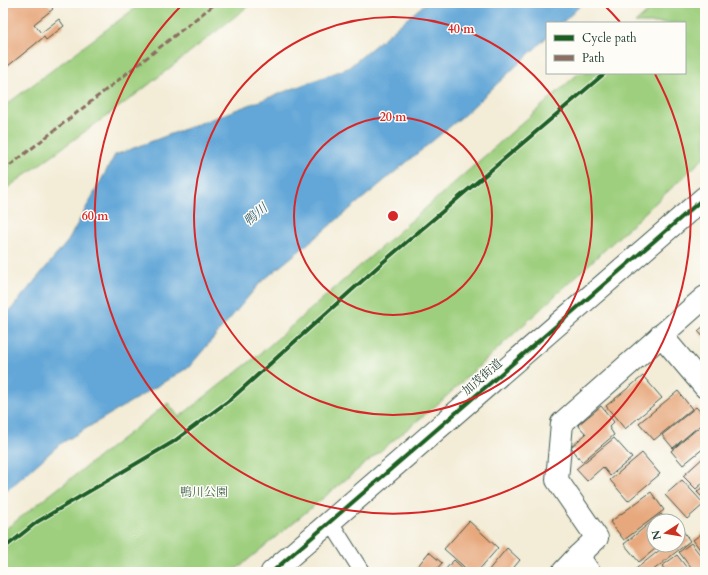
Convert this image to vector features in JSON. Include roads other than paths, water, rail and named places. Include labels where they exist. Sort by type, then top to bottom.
[{"type":"street","name":"加茂街道","points":[[272,572],[705,197]]},
{"type":"street","points":[[563,572],[584,564],[597,538],[557,480],[562,423],[705,297]]},
{"type":"street","points":[[661,335],[705,387]]},
{"type":"lane","points":[[330,521],[362,572]]},
{"type":"water","name":"鴨川","points":[[426,3],[583,3],[563,22],[546,22],[546,38],[464,115],[260,283],[189,367],[60,444],[3,494],[3,319],[68,241],[115,155],[348,68]]},
{"type":"park label","name":"鴨川公園","points":[[204,492]]}]
